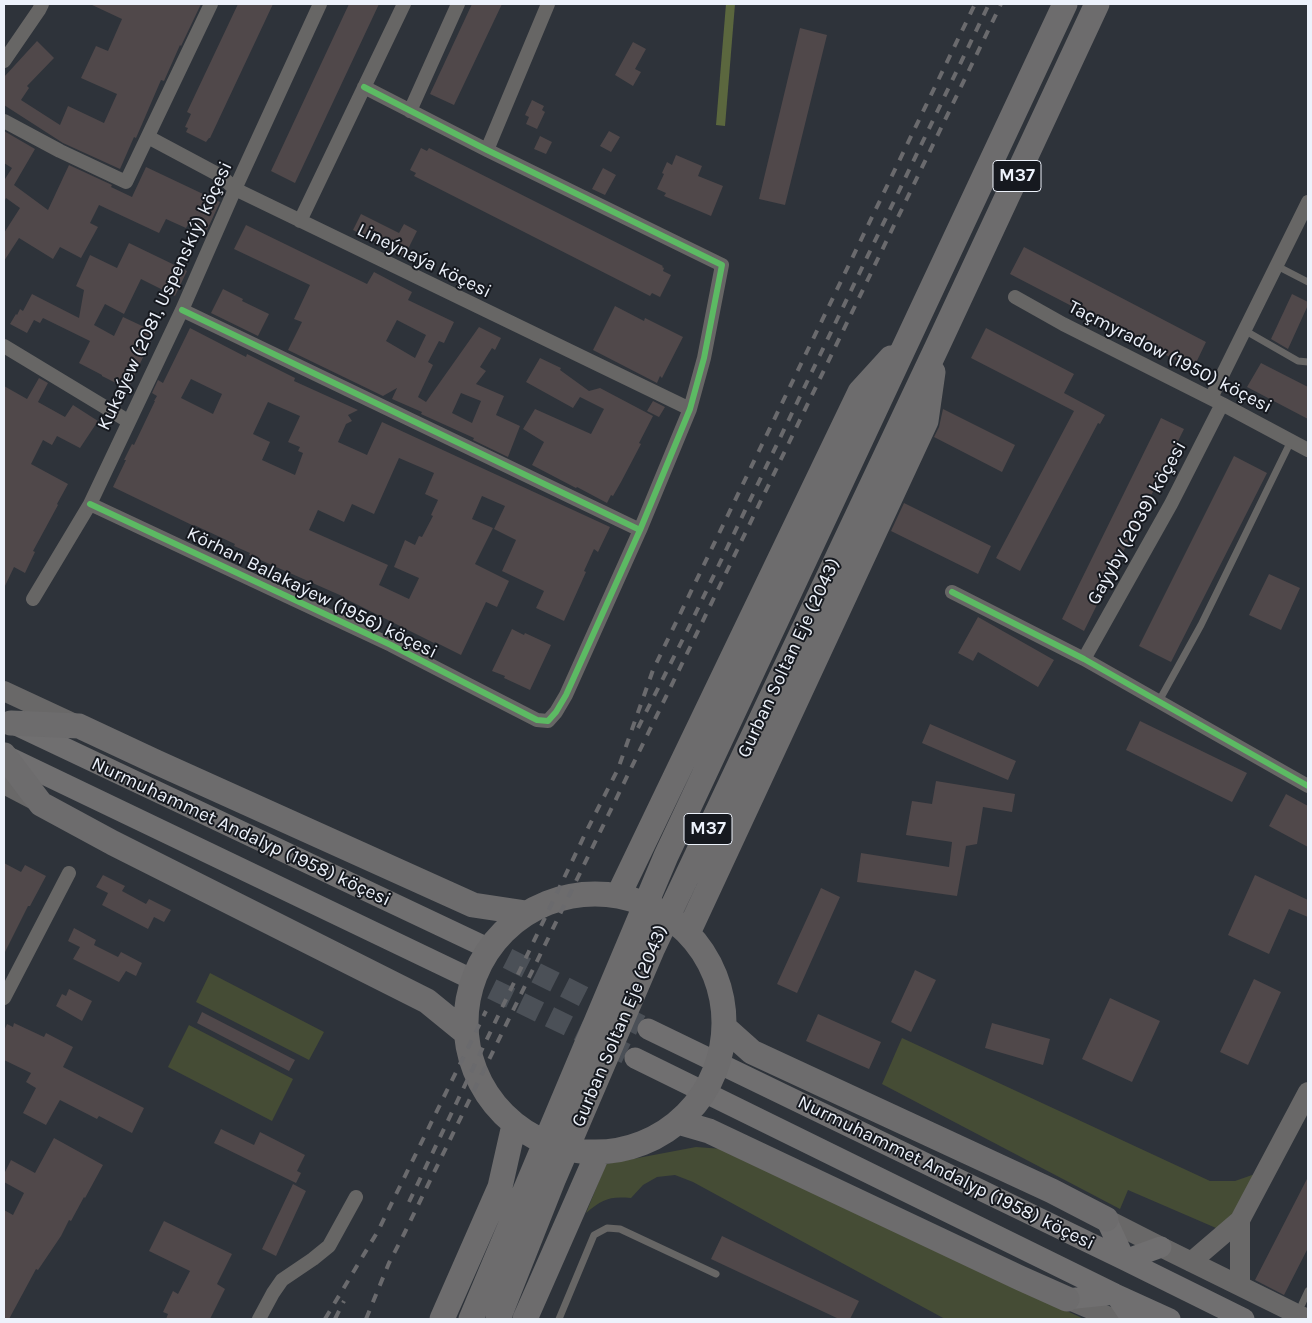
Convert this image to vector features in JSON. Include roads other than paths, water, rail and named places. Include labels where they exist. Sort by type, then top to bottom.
[{"type":"highway","name":"Gurban Soltan Eje (2043)","points":[[471,1319],[666,856],[1065,4]]},
{"type":"highway","name":"Gurban Soltan Eje (2043)","points":[[498,1319],[554,1178],[652,950],[1097,4]]},
{"type":"highway","points":[[619,894],[860,392],[908,339]]},
{"type":"highway","points":[[688,933],[926,421],[937,347]]},
{"type":"highway","points":[[6,717],[79,726],[473,905],[526,913]]},
{"type":"highway","points":[[4,755],[41,804],[113,843],[427,1001],[465,1032]]},
{"type":"highway","points":[[591,893],[619,894],[652,906],[671,918],[688,933],[708,961],[720,996],[724,1027],[717,1067],[701,1097],[678,1122],[650,1140],[619,1151],[598,1153],[568,1150],[540,1141],[514,1125],[492,1102],[476,1074],[465,1032],[466,1004],[473,977],[486,952],[504,930],[526,913],[543,903],[560,897],[591,893]]},
{"type":"highway","points":[[724,1027],[752,1052],[1052,1191],[1106,1219]]},
{"type":"highway","points":[[678,1122],[709,1132],[1067,1299]]},
{"type":"highway","points":[[442,1319],[500,1187],[514,1125]]},
{"type":"highway","points":[[525,1319],[598,1153]]},
{"type":"main road","name":"Nurmuhammet Andalyp (1958) köçesi","points":[[6,717],[479,944]]},
{"type":"main road","name":"Nurmuhammet Andalyp (1958) köçesi","points":[[4,755],[463,975]]},
{"type":"main road","name":"Nurmuhammet Andalyp (1958) köçesi","points":[[648,1029],[1244,1319]]},
{"type":"main road","name":"Nurmuhammet Andalyp (1958) köçesi","points":[[635,1058],[1115,1294],[1170,1319]]},
{"type":"main road","points":[[1106,1219],[1125,1260],[1161,1247]]},
{"type":"main road","points":[[1067,1299],[1115,1294],[1132,1319]]},
{"type":"street","points":[[4,61],[42,4]]},
{"type":"street","points":[[4,121],[60,152],[126,182],[211,4]]},
{"type":"street","name":"Kukaýew (2081, Uspenskiý) köçesi","points":[[33,599],[90,504],[182,310],[320,4]]},
{"type":"street","points":[[300,222],[404,4]]},
{"type":"street","points":[[410,111],[458,4]]},
{"type":"street","points":[[486,150],[548,4]]},
{"type":"street","points":[[182,310],[640,530],[690,409],[704,358],[722,265],[486,150],[364,88]]},
{"type":"street","name":"Lineýnaýa köçesi","points":[[148,137],[221,176],[235,189],[300,222],[690,409]]},
{"type":"street","name":"Gaýyby (2039) köçesi","points":[[1084,659],[1171,504],[1216,401],[1244,330],[1308,202]]},
{"type":"street","name":"Taçmyradow (1950) köçesi","points":[[1015,298],[1308,450]]},
{"type":"street","points":[[4,346],[128,421]]},
{"type":"street","name":"Körhan Balakaýew (1956) köçesi","points":[[90,504],[391,645],[523,714],[537,720],[548,721],[566,695],[640,530]]},
{"type":"street","points":[[952,592],[1084,659],[1308,786]]},
{"type":"street","points":[[4,691],[79,726]]},
{"type":"street","points":[[4,784],[41,804]]},
{"type":"street","points":[[4,998],[69,873]]},
{"type":"street","points":[[1191,1262],[1240,1220],[1308,1092]]},
{"type":"street","points":[[259,1319],[282,1280],[329,1246],[356,1197]]},
{"type":"street","points":[[1106,1219],[1240,1286],[1304,1312]]},
{"type":"street","points":[[1240,1220],[1240,1286]]},
{"type":"street","points":[[1067,1299],[1114,1319]]},
{"type":"lane","points":[[1276,266],[1308,282]]},
{"type":"lane","points":[[1244,330],[1298,361],[1308,362]]},
{"type":"lane","points":[[1159,702],[1201,624],[1291,441]]},
{"type":"lane","points":[[559,1319],[594,1235],[607,1228],[620,1230],[716,1274]]},
{"type":"lane","points":[[1304,1312],[1308,1291]]},
{"type":"tunnel","points":[[479,944],[648,1029]]},
{"type":"tunnel","points":[[463,975],[635,1058]]},
{"type":"railway","points":[[409,1202],[618,769],[653,670],[975,4]]},
{"type":"railway","points":[[638,728],[688,629],[989,4]]},
{"type":"railway","points":[[366,1319],[389,1263],[697,633],[1001,4]]},
{"type":"railway","points":[[325,1319],[378,1231],[486,1011]]},
{"type":"railway","points":[[335,1319],[344,1301]]}]
